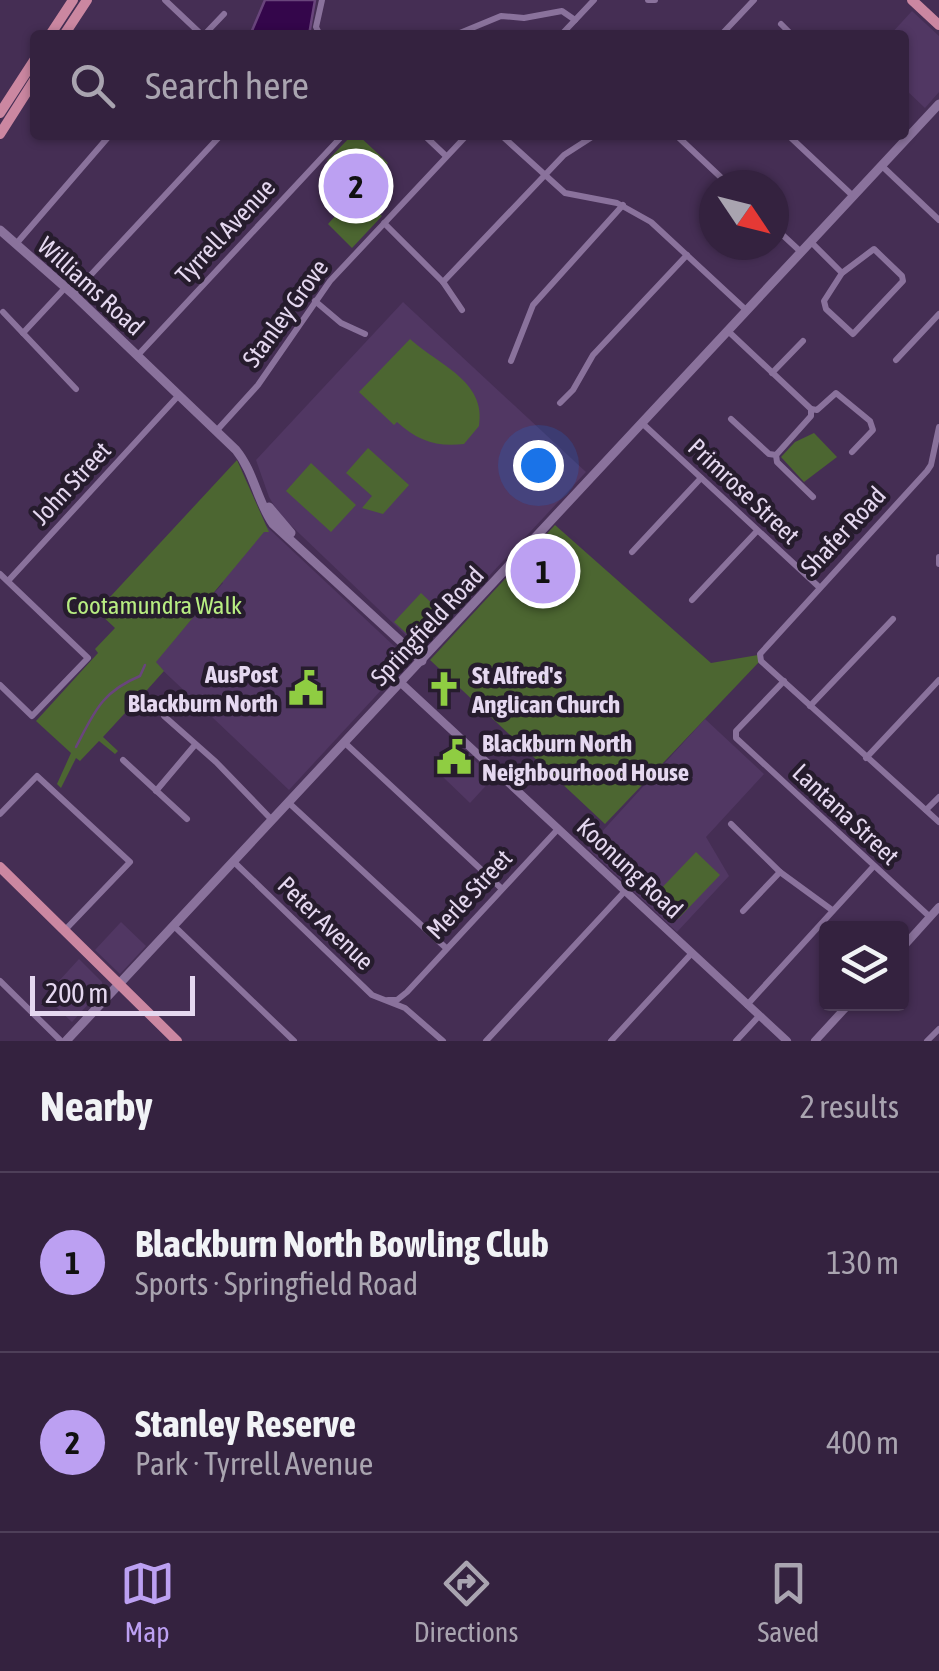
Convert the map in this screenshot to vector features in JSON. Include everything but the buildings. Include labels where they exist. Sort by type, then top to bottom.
[{"type":"main road","points":[[53,30],[73,0]]},
{"type":"main road","points":[[67,30],[86,0]]},
{"type":"main road","points":[[912,0],[939,25]]},
{"type":"main road","points":[[0,113],[30,67]]},
{"type":"main road","points":[[0,134],[30,88]]},
{"type":"main road","name":"Springfield Road","points":[[909,132],[939,104]]},
{"type":"main road","name":"Springfield Road","points":[[64,1041],[802,253],[901,140]]},
{"type":"main road","name":"Williams Road","points":[[0,230],[244,456],[271,511],[308,553],[422,661]]},
{"type":"main road","points":[[0,867],[177,1041]]},
{"type":"street","points":[[165,0],[198,30]]},
{"type":"street","points":[[318,30],[322,0]]},
{"type":"street","points":[[566,30],[594,0]]},
{"type":"street","points":[[725,30],[754,0]]},
{"type":"street","points":[[466,30],[500,16],[524,18],[562,11],[576,20]]},
{"type":"street","points":[[208,30],[224,14]]},
{"type":"street","points":[[781,24],[787,30]]},
{"type":"street","points":[[16,244],[106,140]]},
{"type":"street","points":[[23,333],[216,140]]},
{"type":"street","name":"Tyrrell Avenue","points":[[138,355],[338,140]]},
{"type":"street","points":[[429,140],[446,156]]},
{"type":"street","name":"Stanley Grove","points":[[225,437],[315,301],[462,140]]},
{"type":"street","points":[[506,140],[566,193],[624,206],[651,222],[748,311]]},
{"type":"street","points":[[443,282],[583,140]]},
{"type":"street","points":[[681,140],[713,170]]},
{"type":"street","points":[[793,140],[854,196]]},
{"type":"street","points":[[882,166],[937,215]]},
{"type":"street","points":[[511,360],[533,306],[624,206]]},
{"type":"street","points":[[384,223],[443,282],[462,310]]},
{"type":"street","points":[[789,241],[802,253]]},
{"type":"street","points":[[812,242],[842,273]]},
{"type":"street","points":[[874,249],[902,276],[903,282],[853,334],[826,309],[824,301],[842,273],[874,249]]},
{"type":"street","points":[[560,404],[593,355],[687,255]]},
{"type":"street","points":[[315,301],[340,323],[365,334]]},
{"type":"street","points":[[3,312],[76,388]]},
{"type":"street","points":[[896,360],[939,314]]},
{"type":"street","points":[[728,332],[811,409],[817,410],[836,393],[870,421],[872,430],[852,452]]},
{"type":"street","points":[[772,374],[803,341]]},
{"type":"street","name":"John Street","points":[[8,581],[178,393]]},
{"type":"street","points":[[776,455],[811,416],[811,409]]},
{"type":"street","points":[[732,419],[769,454],[776,455]]},
{"type":"street","name":"Primrose Street","points":[[643,424],[819,586]]},
{"type":"street","name":"Shafer Road","points":[[939,428],[927,471],[756,654],[939,822]]},
{"type":"street","points":[[776,455],[777,462],[813,497]]},
{"type":"street","points":[[632,552],[701,478]]},
{"type":"street","points":[[692,600],[757,530]]},
{"type":"street","points":[[0,574],[88,658],[32,716],[0,684]]},
{"type":"street","points":[[810,706],[892,619]]},
{"type":"street","points":[[866,758],[939,680]]},
{"type":"street","name":"Lantana Street","points":[[784,681],[736,731],[736,738],[930,917]]},
{"type":"street","name":"Koonung Road","points":[[401,683],[787,1041]]},
{"type":"street","points":[[164,716],[273,820]]},
{"type":"street","points":[[345,743],[502,888]]},
{"type":"street","points":[[156,791],[194,746]]},
{"type":"street","points":[[123,760],[187,819]]},
{"type":"street","points":[[0,814],[37,776],[130,862],[64,931]]},
{"type":"street","points":[[926,810],[939,797]]},
{"type":"street","points":[[289,803],[446,948]]},
{"type":"street","points":[[731,824],[780,872],[833,911]]},
{"type":"street","name":"Merle Street","points":[[387,1000],[397,1000],[410,988],[558,829]]},
{"type":"street","name":"Peter Avenue","points":[[234,862],[372,994],[416,1016],[443,1041]]},
{"type":"street","points":[[748,1005],[873,867]]},
{"type":"street","points":[[744,911],[780,872]]},
{"type":"street","points":[[486,1041],[625,891]]},
{"type":"street","points":[[909,940],[939,908]]},
{"type":"street","points":[[174,926],[294,1041]]},
{"type":"street","points":[[611,1041],[692,953]]},
{"type":"street","points":[[0,982],[64,1041]]},
{"type":"street","points":[[410,988],[409,1004],[416,1016]]},
{"type":"street","points":[[814,1041],[843,1011]]},
{"type":"street","points":[[736,1041],[759,1016]]},
{"type":"street","points":[[927,1041],[939,1028]]},
{"type":"shaded area","points":[[265,0],[315,0],[310,30],[252,30]]},
{"type":"shaded area","points":[[912,11],[939,36],[939,92],[925,108],[909,93],[909,30],[895,30]]},
{"type":"shaded area","points":[[403,302],[586,472],[423,647],[418,647],[279,514],[256,460]]},
{"type":"shaded area","points":[[266,526],[409,660],[289,790],[154,662],[223,583]]},
{"type":"shaded area","points":[[705,719],[764,774],[706,837],[729,876],[677,932],[587,848]]},
{"type":"shaded area","points":[[466,752],[493,778],[470,803],[443,777]]},
{"type":"shaded area","points":[[121,922],[146,946],[120,974],[95,950]]},
{"type":"shaded area","points":[[79,959],[102,982],[102,989],[72,1022],[54,1005],[56,1002],[48,993]]},
{"type":"green space","points":[[347,140],[363,140],[388,163],[360,195],[382,216],[352,248],[328,224],[347,203],[344,177],[327,161]]},
{"type":"green space","points":[[410,339],[458,375],[475,397],[479,426],[464,444],[420,438],[397,422],[394,425],[359,392]]},
{"type":"green space","points":[[814,433],[837,457],[804,482],[781,457],[795,442]]},
{"type":"green space","points":[[368,448],[409,485],[383,514],[362,508],[372,496],[346,473]]},
{"type":"green space","name":"Cootamundra Walk","points":[[237,460],[269,532],[264,532],[156,662],[164,671],[139,699],[161,710],[136,701],[103,737],[118,751],[115,754],[99,741],[80,761],[76,758],[61,788],[57,784],[71,753],[36,721],[98,653],[95,649],[115,628],[97,611]]},
{"type":"green space","points":[[311,463],[356,505],[331,532],[286,491]]},
{"type":"green space","points":[[555,525],[711,663],[758,655],[759,662],[605,824],[430,660]]},
{"type":"green space","points":[[421,593],[442,613],[416,642],[394,622]]},
{"type":"green space","points":[[696,852],[720,875],[678,919],[654,896]]},
{"type":"waterway","points":[[76,747],[100,705],[116,689],[140,676],[145,665]]},
{"type":"place","name":"Stanley Reserve","points":[[356,186]]},
{"type":"place","name":"Blackburn North Bowling Club","points":[[543,571]]},
{"type":"place","name":"AusPost Blackburn North","points":[[306,688]]},
{"type":"place","name":"St Alfred's Anglican Church","points":[[444,689]]},
{"type":"place","name":"Blackburn North Neighbourhood House","points":[[454,757]]}]
